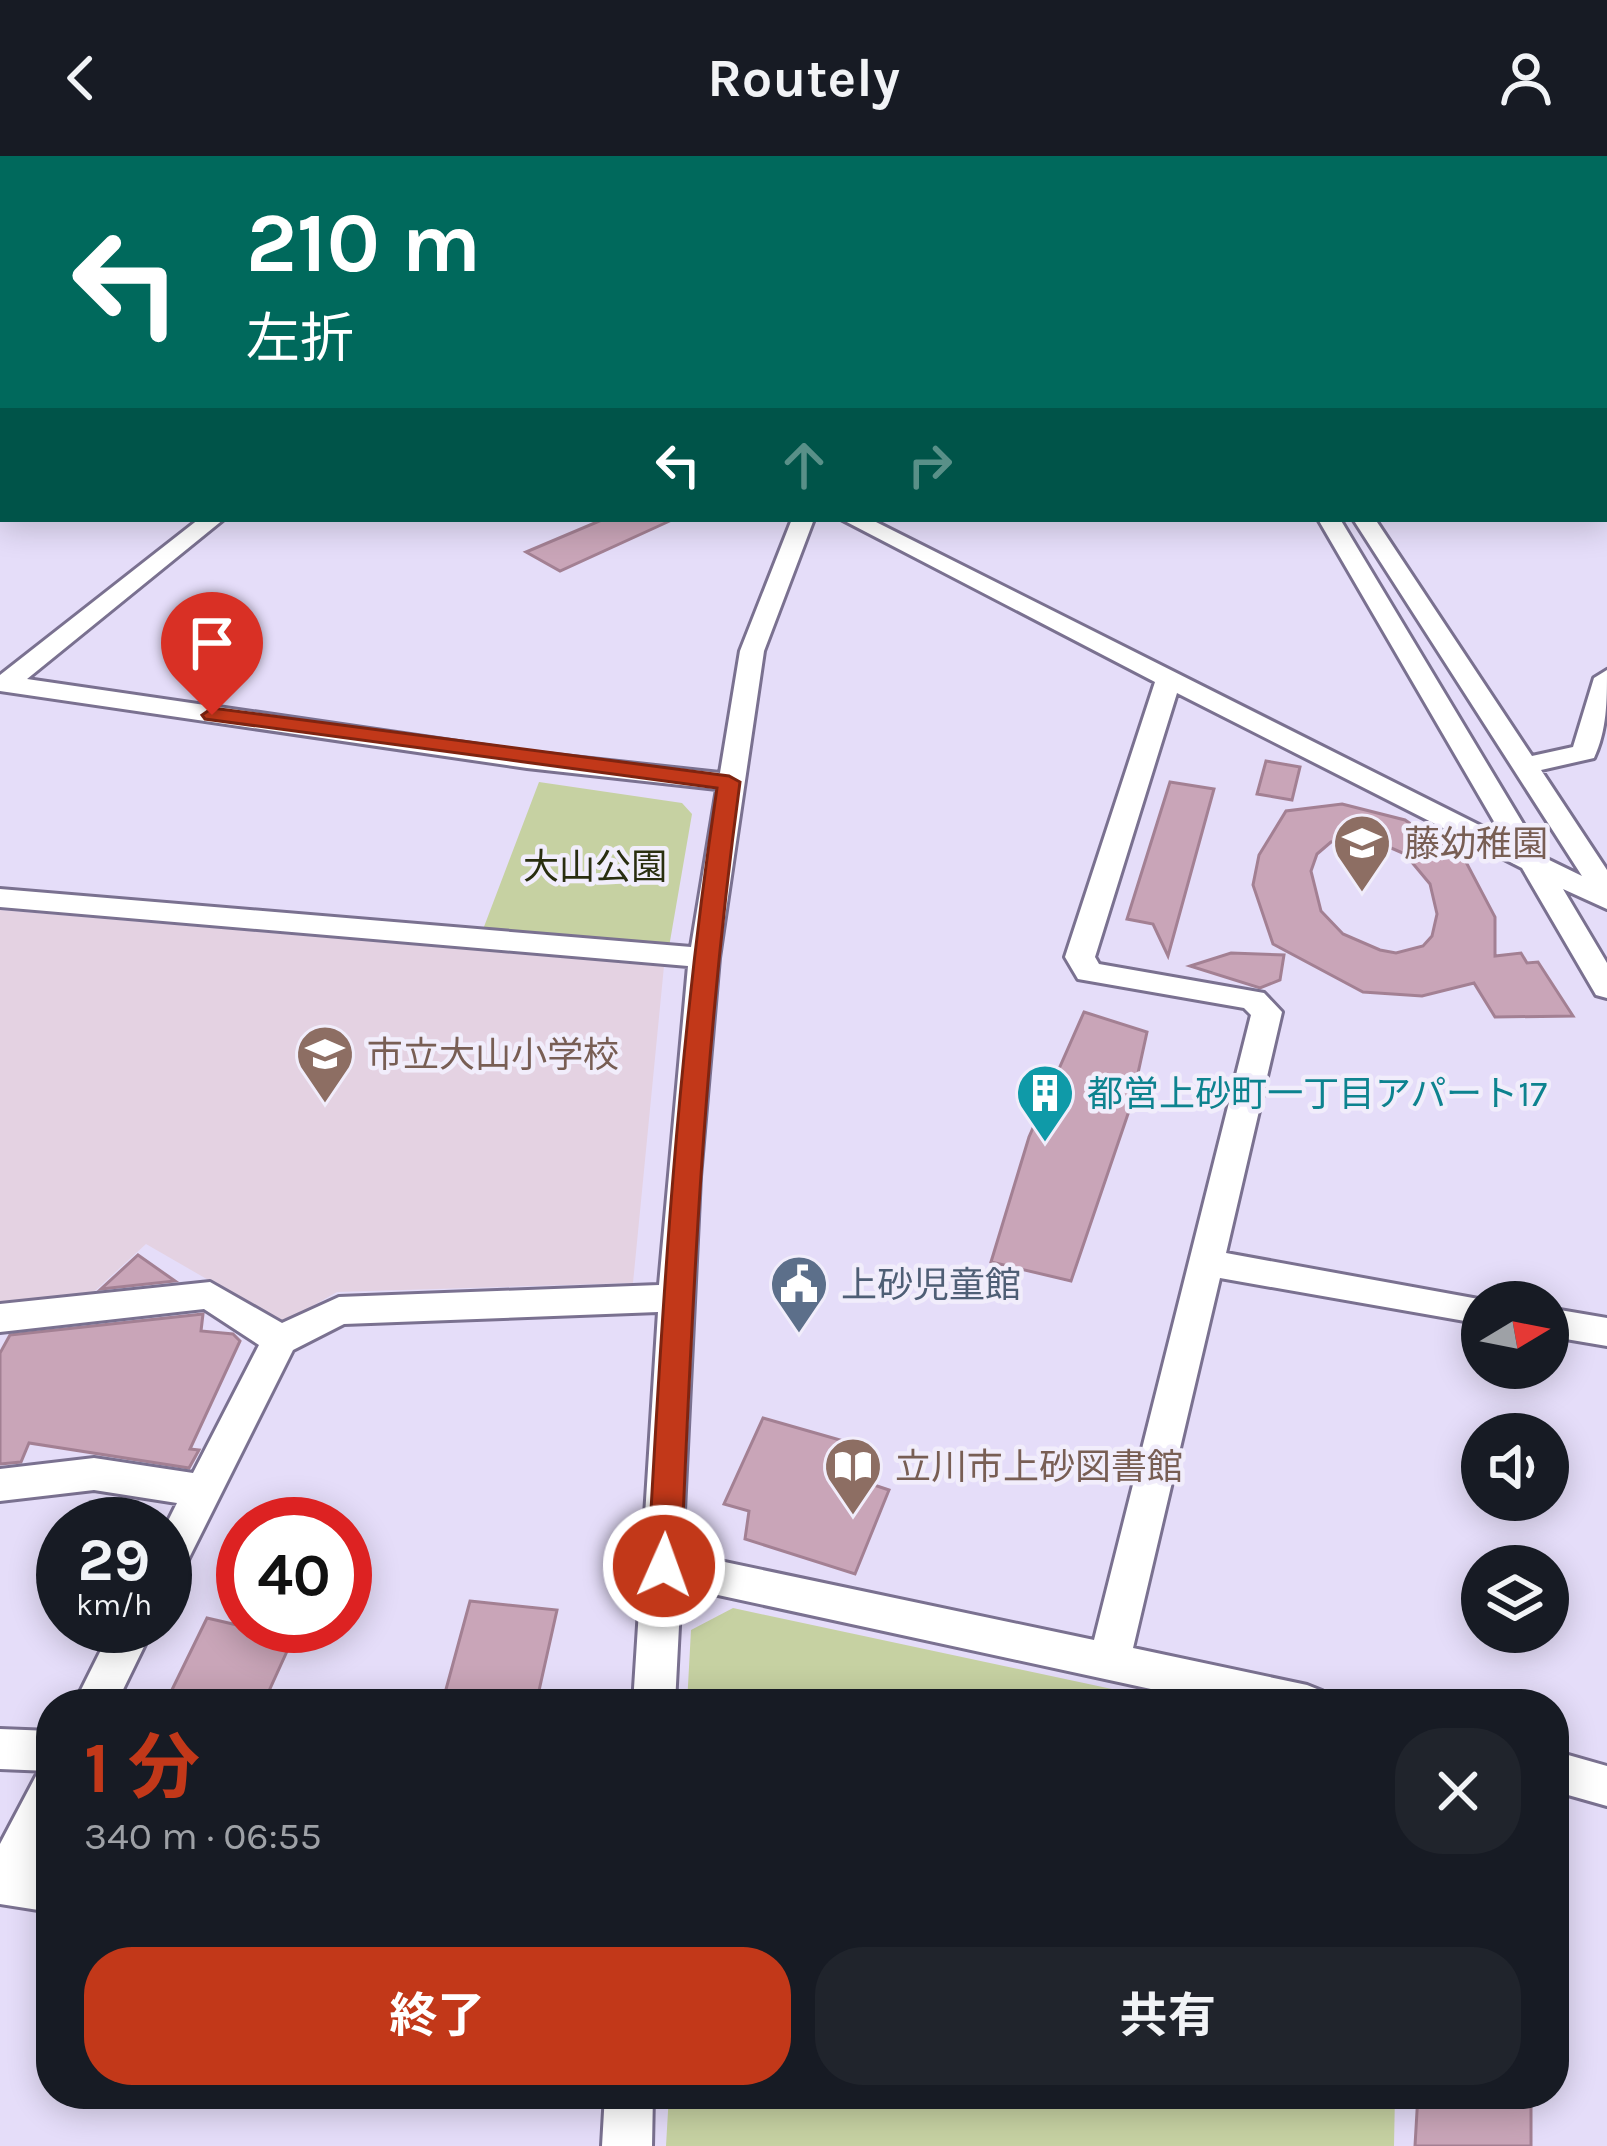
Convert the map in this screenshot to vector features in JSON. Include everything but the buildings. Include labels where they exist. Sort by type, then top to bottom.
[{"type":"street","points":[[3,684],[209,522]]},
{"type":"street","points":[[655,1689],[677,1298],[704,958],[752,651],[802,522]]},
{"type":"street","points":[[858,522],[1532,862],[1606,892]]},
{"type":"street","points":[[1332,522],[1607,988]]},
{"type":"street","points":[[1366,522],[1606,892]]},
{"type":"street","points":[[1525,766],[1586,752],[1604,712],[1607,678]]},
{"type":"street","points":[[1108,1661],[1267,1012],[1253,1000],[1090,972],[1080,957],[1169,679]]},
{"type":"street","points":[[3,684],[527,760],[729,782]]},
{"type":"street","points":[[0,898],[704,958]]},
{"type":"street","points":[[1209,1263],[1461,1306]]},
{"type":"street","points":[[0,1318],[210,1295],[280,1340]]},
{"type":"street","points":[[192,1512],[280,1340],[338,1311],[677,1298]]},
{"type":"street","points":[[1569,1326],[1607,1332]]},
{"type":"street","points":[[0,1485],[94,1474],[203,1490]]},
{"type":"street","points":[[664,1566],[1238,1689]]},
{"type":"street","points":[[102,1689],[120,1653]]},
{"type":"street","points":[[0,1749],[36,1750]]},
{"type":"street","points":[[1569,1775],[1607,1786]]},
{"type":"street","points":[[36,1818],[2,1882],[36,1888]]},
{"type":"street","points":[[627,2146],[628,2109]]},
{"type":"shaded area","name":"市立大山小学校","points":[[0,910],[664,966],[633,1283],[337,1292],[283,1323],[146,1244],[84,1301],[0,1310]]},
{"type":"green space","name":"大山公園","points":[[539,782],[682,803],[692,814],[669,947],[482,932]]},
{"type":"green space","points":[[733,1608],[1112,1689],[688,1689],[691,1630]]},
{"type":"green space","points":[[668,2109],[1395,2109],[1394,2146],[666,2146]]},
{"type":"place","name":"藤幼稚園","points":[[1362,894]]},
{"type":"place","name":"市立大山小学校","points":[[325,1105]]},
{"type":"place","name":"都営上砂町一丁目アパート17","points":[[1045,1144]]},
{"type":"place","name":"上砂児童館","points":[[799,1335]]},
{"type":"place","name":"立川市上砂図書館","points":[[853,1517]]},
{"type":"route","points":[[212,715],[527,760],[729,782],[704,958],[683,1178],[664,1566]]}]
